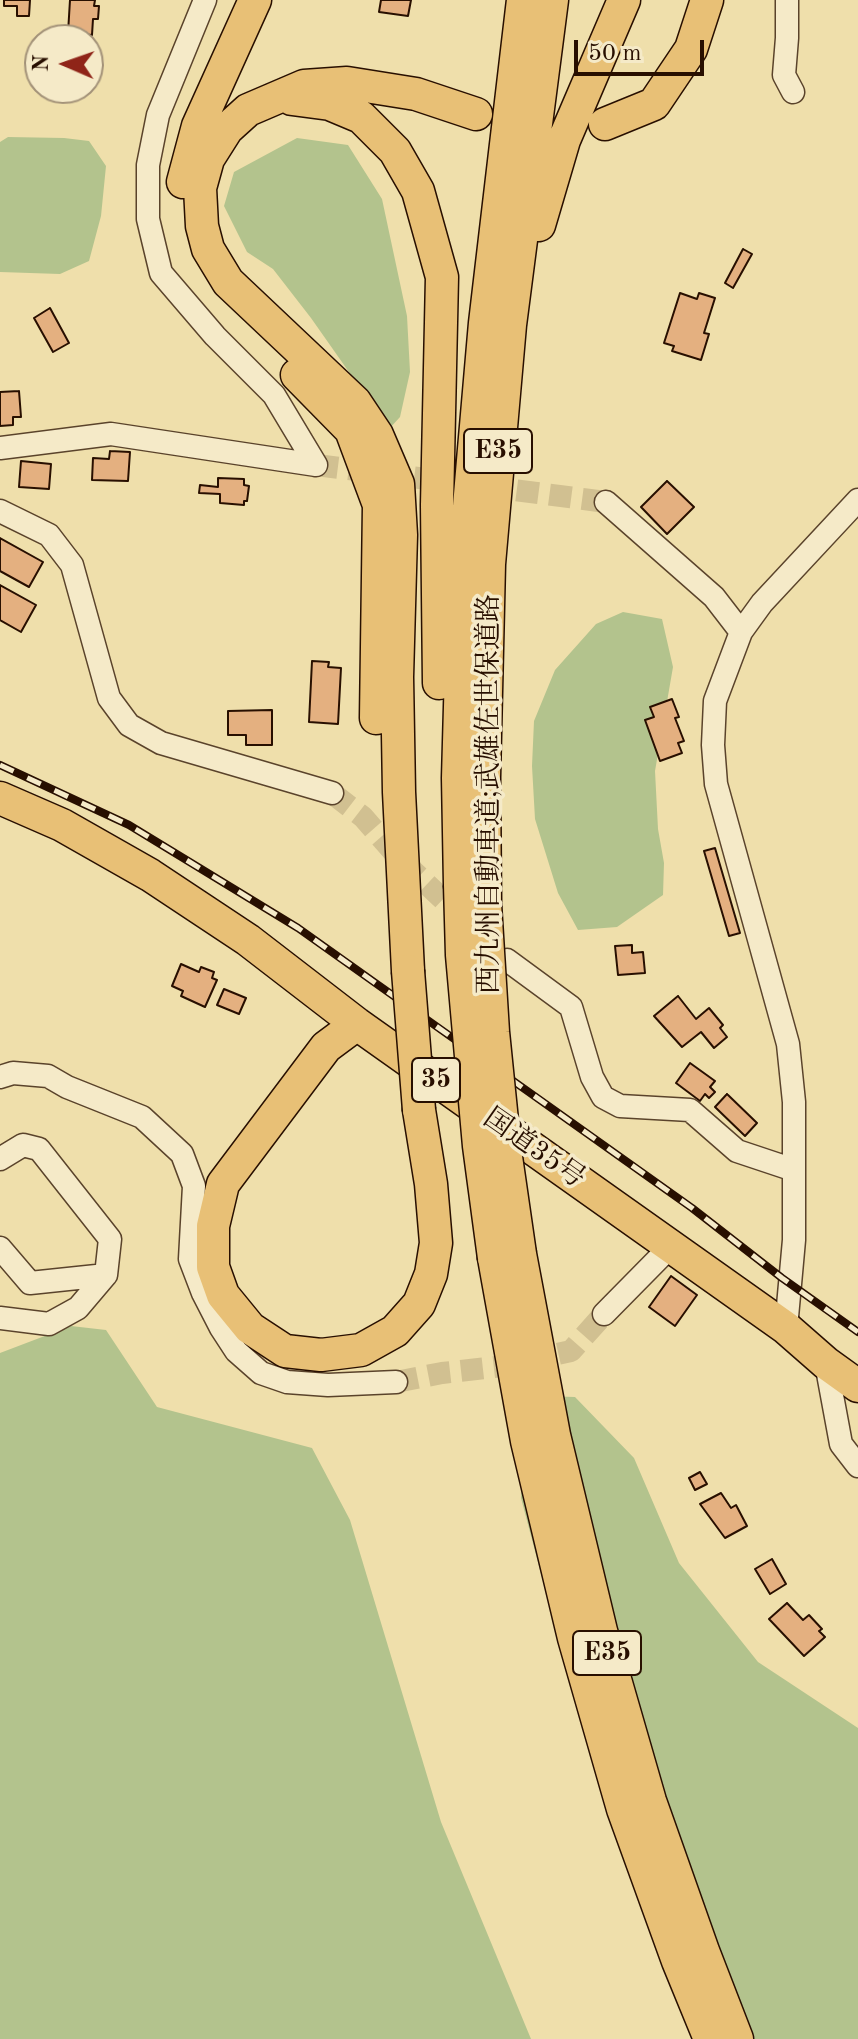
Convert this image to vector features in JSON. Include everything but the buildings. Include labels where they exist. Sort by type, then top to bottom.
[{"type":"highway","points":[[255,0],[198,126],[184,172],[181,216],[191,250],[206,277],[233,310],[351,430],[379,505],[375,675],[377,785],[401,972],[413,1109],[431,1184],[436,1243],[431,1274],[419,1304],[395,1331],[361,1350],[321,1355],[285,1351],[250,1328],[223,1295],[213,1267],[213,1226],[223,1184],[326,1047],[357,1024]]},
{"type":"highway","name":"西九州自動車道;武雄佐世保道路","points":[[473,895],[458,778],[464,564],[485,323],[523,0]]},
{"type":"highway","name":"西九州自動車道;武雄佐世保道路","points":[[552,0],[510,325],[497,467],[473,895],[462,955],[479,1146],[601,1631],[650,1801],[737,2039]]},
{"type":"highway","points":[[497,467],[537,232],[564,140],[624,0]]},
{"type":"highway","points":[[605,124],[654,104],[691,49],[707,0]]},
{"type":"highway","points":[[401,972],[397,677],[401,535],[398,484],[377,435],[355,402],[228,282],[208,249],[202,226],[200,188],[208,159],[227,129],[248,110],[304,86],[347,83],[416,94],[476,114]]},
{"type":"highway","points":[[277,97],[330,104],[361,117],[395,151],[418,191],[442,277],[437,505],[439,698],[473,895]]},
{"type":"highway","name":"国道35号","points":[[0,798],[62,825],[150,875],[248,940],[357,1024],[786,1328],[858,1386]]},
{"type":"highway","name":"西九州自動車道;武雄佐世保道路","points":[[507,1256],[527,1441],[574,1638],[623,1809],[710,2039]]},
{"type":"street","points":[[0,448],[111,434],[316,465],[274,395],[215,336],[161,273],[151,233],[148,165],[158,115],[205,0]]},
{"type":"street","points":[[787,0],[784,75],[793,92]]},
{"type":"street","points":[[786,1328],[794,1240],[794,1102],[788,1044],[716,784],[713,745],[715,701],[741,632],[762,603],[858,500]]},
{"type":"street","points":[[606,502],[714,597],[741,632]]},
{"type":"street","points":[[0,511],[49,535],[72,565],[109,698],[129,725],[161,743],[332,793]]},
{"type":"street","points":[[507,960],[571,1007],[592,1077],[603,1097],[620,1106],[690,1110],[737,1151],[794,1170]]},
{"type":"street","points":[[0,1077],[13,1073],[48,1076],[67,1087],[142,1117],[182,1154],[194,1186],[190,1259],[221,1328],[236,1351],[261,1373],[287,1382],[301,1383],[396,1382]]},
{"type":"street","points":[[0,1159],[23,1145],[39,1149],[110,1239],[106,1275],[78,1308],[49,1324],[0,1318]]},
{"type":"street","points":[[604,1314],[672,1245]]},
{"type":"street","points":[[0,1248],[30,1283],[106,1275]]},
{"type":"street","points":[[826,1363],[841,1444],[858,1466]]},
{"type":"green space","points":[[8,137],[89,141],[106,166],[101,216],[89,261],[60,274],[0,272],[0,142]]},
{"type":"green space","points":[[297,138],[348,145],[382,199],[407,316],[410,372],[400,417],[389,429],[273,269],[247,252],[224,206],[234,172]]},
{"type":"green space","points":[[623,612],[662,619],[673,667],[655,771],[658,829],[664,863],[663,895],[617,927],[578,930],[558,893],[535,819],[532,766],[534,721],[555,670],[596,624]]},
{"type":"green space","points":[[71,1326],[106,1330],[157,1407],[312,1448],[350,1520],[441,1822],[531,2039],[0,2039],[0,1353]]},
{"type":"green space","points":[[542,1396],[575,1397],[634,1458],[679,1563],[758,1662],[858,1728],[858,2039],[731,2039],[565,1665],[521,1498],[524,1424]]},
{"type":"tunnel","points":[[316,465],[450,482]]},
{"type":"tunnel","points":[[484,486],[606,502]]},
{"type":"tunnel","points":[[332,793],[363,817],[398,857],[464,919]]},
{"type":"tunnel","points":[[396,1382],[504,1366],[571,1351],[604,1314]]},
{"type":"railway","points":[[0,765],[129,825],[298,928],[692,1208],[858,1332]]}]
